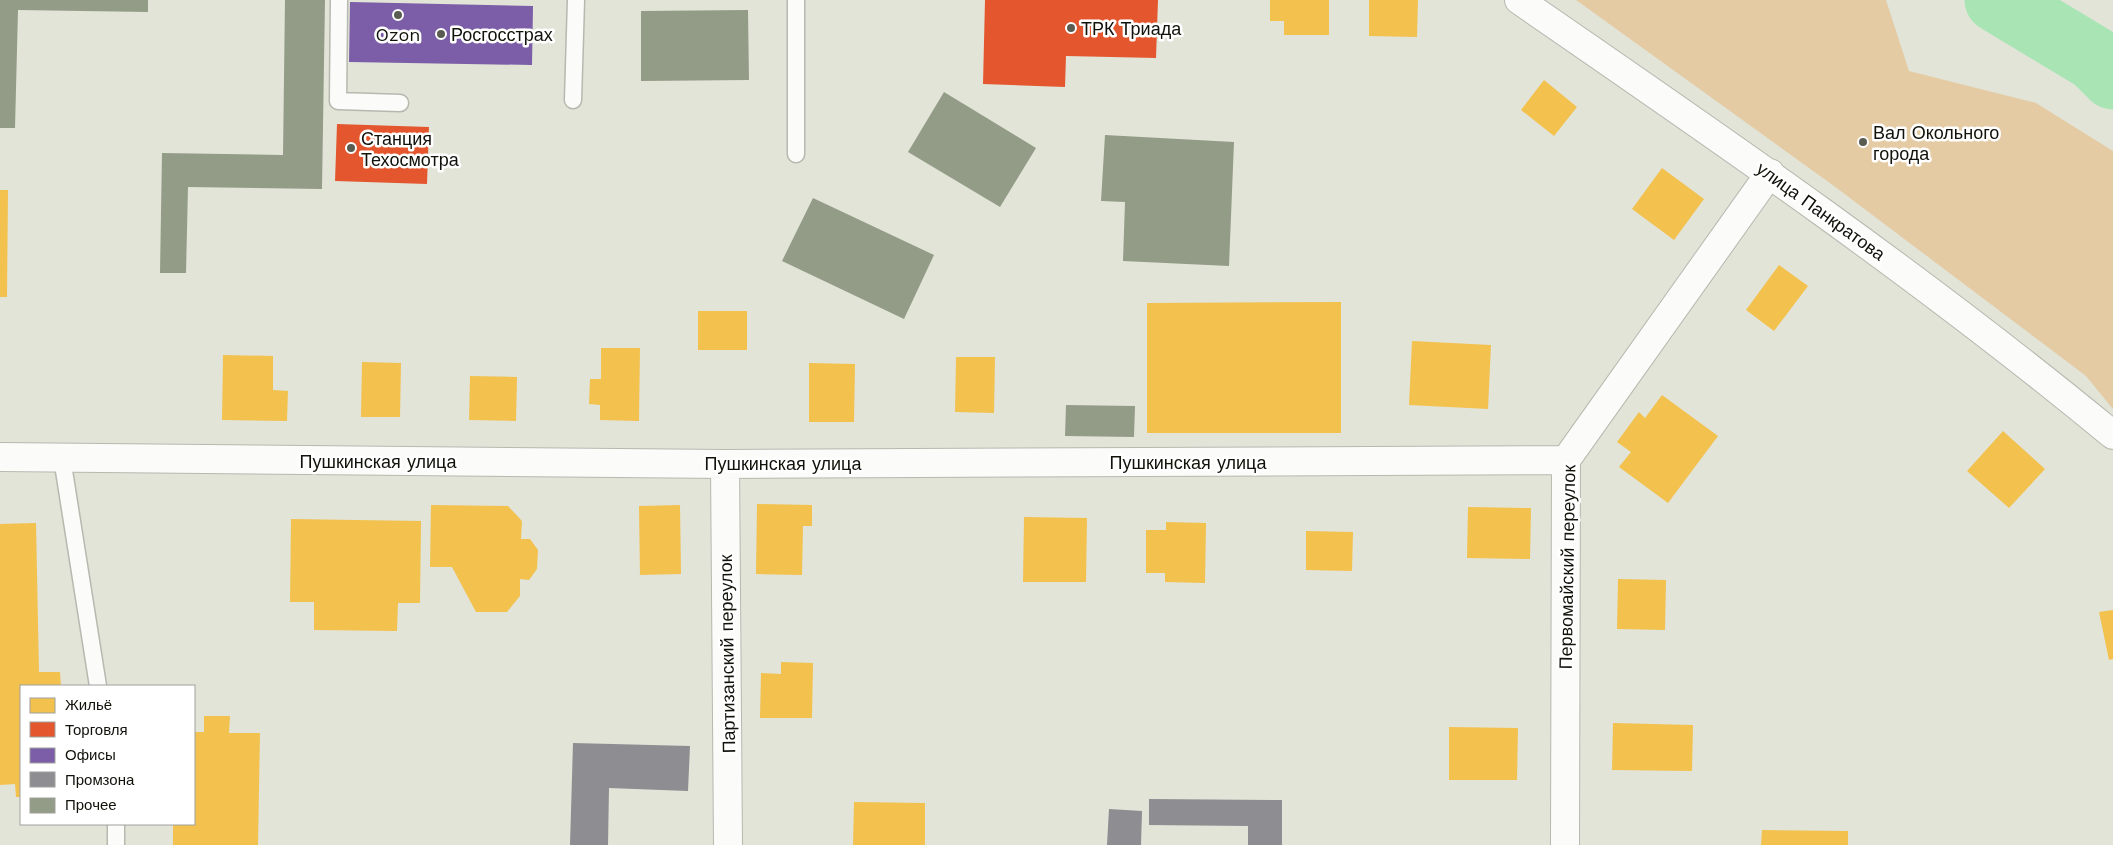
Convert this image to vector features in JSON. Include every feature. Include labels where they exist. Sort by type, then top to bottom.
[{"type":"street","name":"улица Панкратова","points":[[1519,0],[1770,173],[2027,364],[2113,434]]},
{"type":"street","name":"Первомайский переулок","points":[[1565,845],[1566,460],[1770,173]]},
{"type":"street","name":"Пушкинская улица","points":[[0,457],[725,464],[1566,460]]},
{"type":"street","name":"Партизанский переулок","points":[[725,464],[728,845]]},
{"type":"lane","points":[[340,0],[338,101],[400,103]]},
{"type":"lane","points":[[573,100],[576,0]]},
{"type":"lane","points":[[796,0],[796,154]]},
{"type":"lane","points":[[62,458],[98,685]]},
{"type":"lane","points":[[116,825],[116,845]]},
{"type":"shaded area","points":[[1576,0],[1886,0],[1909,71],[2036,103],[2113,151],[2113,409],[2086,376],[1834,186]]},
{"type":"building: Жильё","points":[[1270,0],[1329,0],[1329,35],[1284,35],[1284,21],[1270,21]]},
{"type":"building: Жильё","points":[[1369,0],[1418,0],[1417,37],[1369,36]]},
{"type":"building: Жильё","points":[[1544,80],[1577,107],[1554,136],[1521,110]]},
{"type":"building: Жильё","points":[[1662,168],[1704,199],[1674,240],[1632,209]]},
{"type":"building: Жильё","points":[[0,190],[8,190],[7,297],[0,297]]},
{"type":"building: Жильё","points":[[1779,265],[1808,286],[1774,331],[1746,310]]},
{"type":"building: Жильё","points":[[1341,302],[1341,433],[1147,433],[1147,303]]},
{"type":"building: Жильё","points":[[698,311],[747,311],[747,350],[698,350]]},
{"type":"building: Жильё","points":[[1412,341],[1491,345],[1488,409],[1409,405]]},
{"type":"building: Жильё","points":[[601,348],[640,348],[639,421],[600,420],[600,405],[589,404],[590,379],[601,379]]},
{"type":"building: Жильё","points":[[223,355],[273,356],[273,390],[288,391],[287,421],[222,420]]},
{"type":"building: Жильё","points":[[956,357],[995,357],[994,413],[955,412]]},
{"type":"building: Жильё","points":[[362,362],[401,363],[400,417],[361,417]]},
{"type":"building: Жильё","points":[[809,363],[855,364],[854,422],[809,422]]},
{"type":"building: Жильё","points":[[470,376],[517,377],[516,421],[469,420]]},
{"type":"building: Жильё","points":[[1662,395],[1718,436],[1668,503],[1619,467],[1631,452],[1617,442],[1639,412],[1645,418]]},
{"type":"building: Жильё","points":[[2003,431],[2045,469],[2009,508],[1967,471]]},
{"type":"building: Жильё","points":[[757,504],[812,505],[812,526],[803,526],[802,575],[756,574]]},
{"type":"building: Жильё","points":[[431,505],[508,506],[522,521],[521,539],[530,539],[538,550],[537,569],[529,580],[520,579],[520,596],[507,612],[476,612],[452,567],[430,567]]},
{"type":"building: Жильё","points":[[680,505],[681,574],[640,575],[639,506]]},
{"type":"building: Жильё","points":[[1468,507],[1531,508],[1530,559],[1467,558]]},
{"type":"building: Жильё","points":[[1024,517],[1087,518],[1086,582],[1023,582]]},
{"type":"building: Жильё","points":[[291,519],[421,521],[420,603],[398,603],[397,631],[314,630],[314,602],[290,602]]},
{"type":"building: Жильё","points":[[1166,522],[1206,523],[1205,583],[1165,582],[1165,573],[1146,573],[1146,530],[1166,530]]},
{"type":"building: Жильё","points":[[36,523],[39,672],[60,672],[61,685],[20,685],[20,797],[16,797],[15,784],[0,785],[0,524]]},
{"type":"building: Жильё","points":[[1306,531],[1353,532],[1352,571],[1306,570]]},
{"type":"building: Жильё","points":[[1618,579],[1666,580],[1665,630],[1617,629]]},
{"type":"building: Жильё","points":[[2113,610],[2113,659],[2109,660],[2099,612]]},
{"type":"building: Жильё","points":[[781,662],[813,663],[812,718],[760,718],[761,673],[781,674]]},
{"type":"building: Жильё","points":[[204,716],[230,716],[229,733],[260,733],[258,845],[173,845],[173,825],[195,825],[195,732],[204,732]]},
{"type":"building: Жильё","points":[[1613,723],[1693,725],[1692,771],[1612,770]]},
{"type":"building: Жильё","points":[[1449,727],[1518,728],[1517,780],[1449,780]]},
{"type":"building: Жильё","points":[[854,802],[925,803],[925,845],[853,845]]},
{"type":"building: Жильё","points":[[1762,830],[1848,831],[1848,845],[1761,845]]},
{"type":"building: Торговля","name":"ТРК Триада","points":[[985,0],[1158,0],[1156,58],[1066,56],[1065,87],[983,84]]},
{"type":"building: Торговля","points":[[337,124],[429,127],[427,184],[335,181]]},
{"type":"building: Офисы","name":"Росгосстрах","points":[[350,2],[533,6],[532,65],[349,62]]},
{"type":"building: Промзона","points":[[573,743],[690,746],[688,791],[609,788],[608,845],[570,845]]},
{"type":"building: Промзона","points":[[1149,799],[1282,800],[1282,845],[1248,845],[1248,826],[1149,825]]},
{"type":"building: Промзона","points":[[1109,809],[1142,811],[1141,845],[1107,845]]},
{"type":"building: Прочее","points":[[0,0],[148,0],[148,12],[18,10],[15,128],[0,128]]},
{"type":"building: Прочее","points":[[285,0],[325,0],[322,189],[188,187],[186,273],[160,273],[162,153],[283,155]]},
{"type":"building: Прочее","points":[[748,10],[749,80],[641,81],[641,11]]},
{"type":"building: Прочее","points":[[944,92],[1036,148],[1000,207],[908,152]]},
{"type":"building: Прочее","points":[[1105,135],[1234,142],[1229,266],[1123,261],[1125,202],[1101,201]]},
{"type":"building: Прочее","points":[[813,198],[934,255],[904,319],[782,261]]},
{"type":"building: Прочее","points":[[1066,405],[1135,406],[1134,437],[1065,436]]},
{"type":"waterway","points":[[1997,0],[2095,59],[2113,77]]},
{"type":"place","name":"Ozon","points":[[398,15]]},
{"type":"place","name":"ТРК Триада","points":[[1071,28]]},
{"type":"place","name":"Росгосстрах","points":[[441,34]]},
{"type":"place","name":"Вал Окольного города","points":[[1863,142]]},
{"type":"place","name":"Станция Техосмотра","points":[[351,148]]}]
